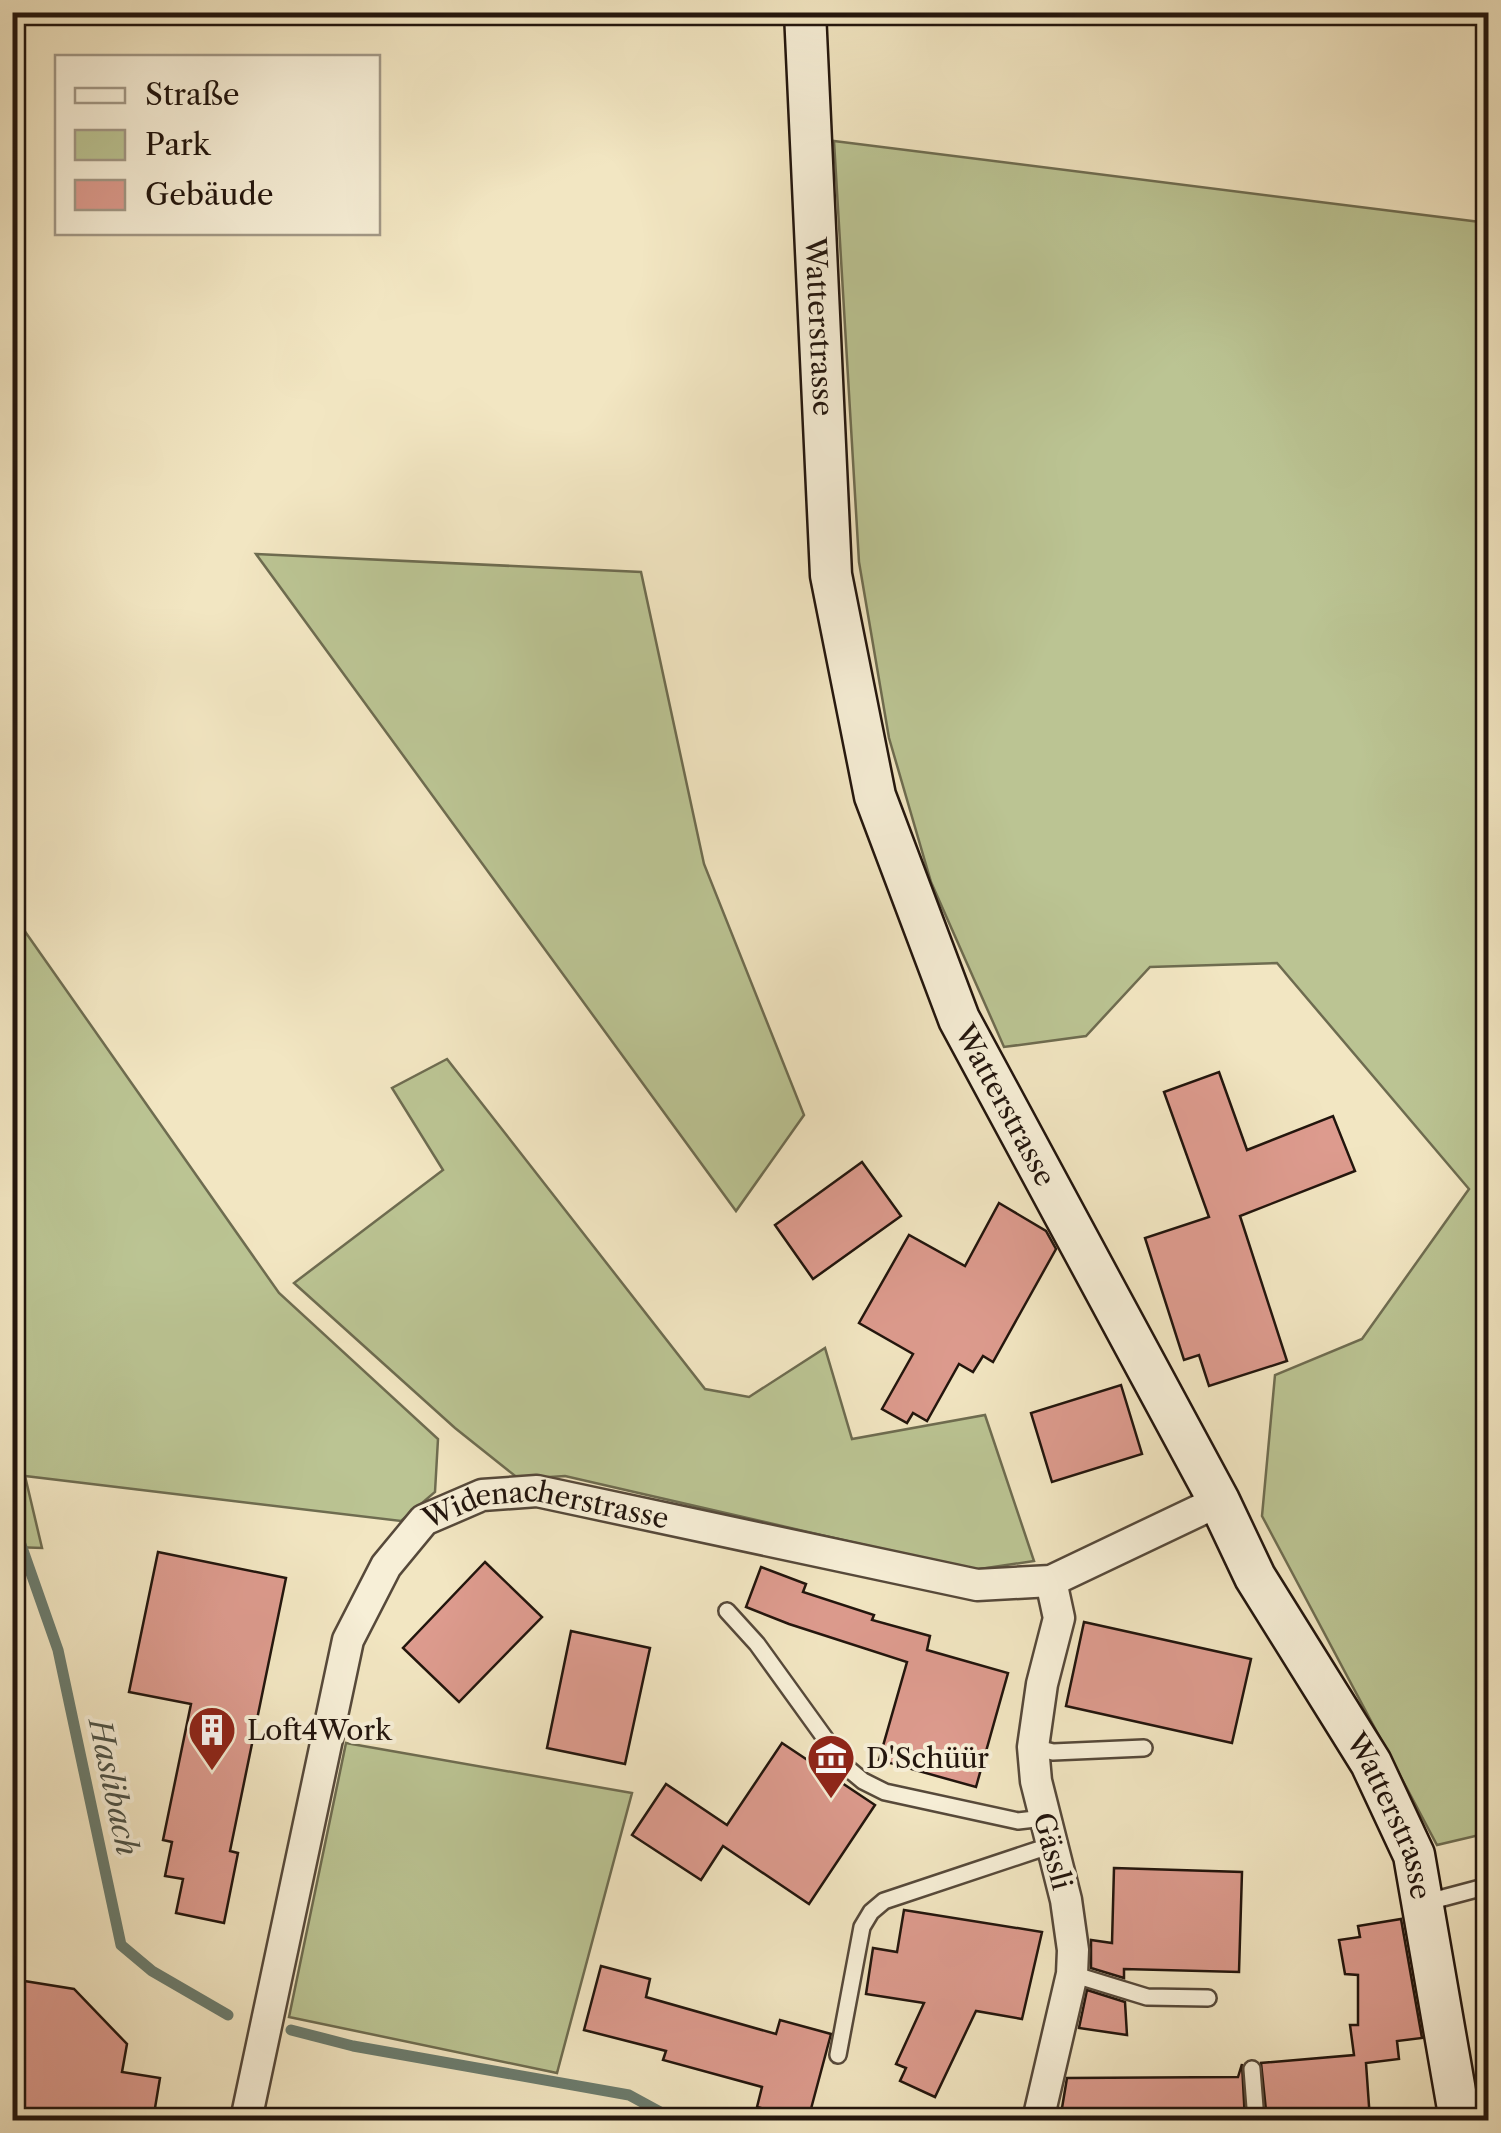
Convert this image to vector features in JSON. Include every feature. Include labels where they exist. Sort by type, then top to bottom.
[{"type":"street","name":"Watterstrasse","points":[[805,12],[831,575],[875,796],[959,1019],[1219,1502],[1255,1577],[1371,1763],[1414,1855],[1460,2120]]},
{"type":"street","name":"Widenacherstrasse","points":[[246,2120],[348,1640],[386,1566],[424,1520],[482,1495],[537,1491],[976,1586],[1051,1580],[1219,1502]]},
{"type":"street","name":"Gässli","points":[[1038,2120],[1072,1974],[1073,1950],[1066,1900],[1036,1781],[1034,1748],[1042,1684],[1058,1618],[1051,1580]]},
{"type":"lane","points":[[727,1611],[757,1644],[846,1766],[864,1781],[885,1792],[1018,1821],[1048,1832]]},
{"type":"lane","points":[[1034,1748],[1053,1752],[1144,1748]]},
{"type":"lane","points":[[838,2055],[862,1928],[871,1912],[884,1901],[1048,1832]]},
{"type":"lane","points":[[1424,1903],[1488,1886]]},
{"type":"lane","points":[[1072,1974],[1146,1998],[1208,1998]]},
{"type":"lane","points":[[1252,2069],[1256,2120]]},
{"type":"green space","points":[[834,141],[1480,222],[1488,228],[1488,1833],[1437,1845],[1262,1516],[1275,1375],[1362,1339],[1469,1189],[1277,963],[1150,967],[1086,1036],[1004,1047],[931,882],[889,738],[859,562]]},
{"type":"green space","points":[[256,554],[641,572],[704,864],[804,1115],[736,1211]]},
{"type":"green space","points":[[12,913],[279,1293],[438,1439],[435,1492],[401,1521],[25,1476],[42,1548],[13,1547]]},
{"type":"green space","points":[[447,1059],[705,1389],[749,1397],[825,1348],[852,1439],[985,1415],[1034,1561],[973,1570],[565,1476],[519,1479],[455,1428],[294,1283],[443,1170],[392,1088]]},
{"type":"green space","points":[[346,1743],[632,1793],[557,2073],[289,2017]]},
{"type":"building","points":[[1219,1072],[1247,1150],[1333,1116],[1355,1171],[1240,1216],[1287,1361],[1209,1386],[1199,1355],[1184,1360],[1145,1238],[1209,1217],[1164,1092]]},
{"type":"building","points":[[862,1162],[901,1216],[813,1279],[775,1225]]},
{"type":"building","points":[[999,1203],[1046,1231],[1056,1249],[993,1362],[983,1356],[973,1372],[959,1364],[927,1421],[913,1413],[907,1423],[882,1409],[913,1354],[859,1323],[909,1235],[965,1266]]},
{"type":"building","points":[[1121,1385],[1142,1454],[1052,1482],[1031,1413]]},
{"type":"building","name":"Loft4Work","points":[[158,1552],[286,1578],[230,1851],[238,1853],[224,1923],[176,1913],[183,1879],[165,1876],[172,1842],[163,1840],[191,1704],[129,1692]]},
{"type":"building","points":[[485,1562],[542,1617],[459,1702],[403,1648]]},
{"type":"building","points":[[761,1567],[806,1584],[803,1592],[874,1615],[872,1620],[930,1636],[927,1650],[1008,1673],[976,1787],[879,1760],[907,1662],[746,1607]]},
{"type":"building","points":[[1084,1622],[1251,1659],[1232,1743],[1066,1706]]},
{"type":"building","points":[[571,1631],[650,1648],[625,1764],[547,1748]]},
{"type":"building","points":[[782,1743],[875,1805],[809,1904],[723,1846],[701,1880],[632,1835],[666,1784],[727,1825]]},
{"type":"building","points":[[1114,1868],[1242,1872],[1239,1972],[1124,1969],[1124,1978],[1091,1968],[1091,1940],[1112,1943]]},
{"type":"building","points":[[904,1910],[1042,1932],[1022,2019],[976,2011],[935,2097],[900,2081],[906,2068],[896,2064],[924,2003],[866,1994],[873,1948],[897,1952]]},
{"type":"building","points":[[1401,1919],[1422,2038],[1397,2041],[1399,2059],[1366,2063],[1370,2120],[1267,2120],[1261,2063],[1354,2055],[1350,2025],[1358,2025],[1358,1975],[1345,1974],[1339,1940],[1360,1937],[1358,1926]]},
{"type":"building","points":[[601,1966],[650,1979],[646,1997],[776,2034],[780,2020],[831,2034],[808,2120],[757,2107],[762,2087],[663,2060],[666,2051],[584,2030]]},
{"type":"building","points":[[12,1979],[74,1989],[127,2044],[122,2072],[160,2078],[153,2120],[12,2120]]},
{"type":"building","points":[[1087,1990],[1125,2002],[1127,2035],[1079,2028]]},
{"type":"building","points":[[1242,2064],[1245,2120],[1060,2120],[1067,2078],[1238,2077]]},
{"type":"waterway","name":"Haslibach","points":[[12,1519],[58,1650],[121,1945],[152,1971],[228,2015]]},
{"type":"waterway","name":"Haslibach","points":[[291,2030],[353,2046],[629,2095],[675,2120]]},
{"type":"place","name":"Loft4Work","points":[[212,1772]]},
{"type":"place","name":"D'Schüür","points":[[831,1800]]}]
